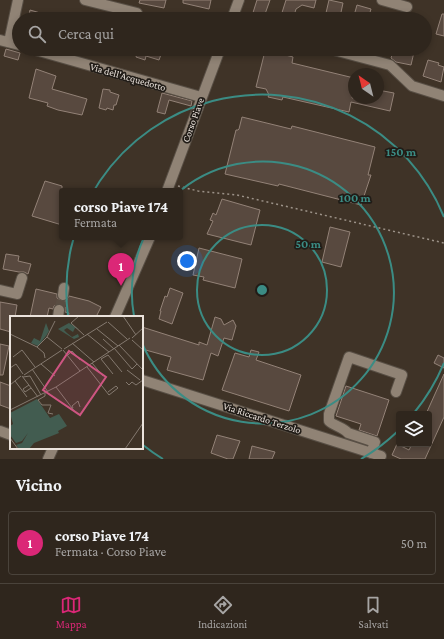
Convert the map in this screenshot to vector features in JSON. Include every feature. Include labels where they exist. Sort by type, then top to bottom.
[{"type":"street","points":[[15,12],[18,0]]},
{"type":"street","points":[[85,0],[133,12]]},
{"type":"street","points":[[235,12],[239,0]]},
{"type":"street","points":[[382,0],[407,7]]},
{"type":"street","points":[[9,43],[12,29]]},
{"type":"street","name":"Via dell'Acquedotto","points":[[57,56],[201,97]]},
{"type":"street","name":"Corso Piave","points":[[168,187],[217,56]]},
{"type":"street","points":[[356,56],[390,65],[412,86],[444,96]]},
{"type":"street","points":[[115,316],[149,240]]},
{"type":"street","points":[[0,290],[17,294],[22,278]]},
{"type":"street","points":[[371,453],[375,442],[348,433],[346,430],[332,424],[329,421],[329,414],[349,357],[402,375],[396,392]]},
{"type":"street","name":"Via Riccardo Terzolo","points":[[143,380],[381,456]]},
{"type":"street","points":[[0,431],[10,435]]},
{"type":"street","points":[[48,459],[52,449]]},
{"type":"path","points":[[183,189],[237,195],[444,243]]},
{"type":"building","points":[[140,0],[166,0],[164,8],[139,3]]},
{"type":"building","points":[[183,0],[211,0],[209,9],[183,3]]},
{"type":"building","points":[[257,0],[270,0],[266,12],[253,12]]},
{"type":"building","points":[[286,0],[316,0],[314,8],[302,5],[296,9],[295,12],[282,12]]},
{"type":"building","points":[[329,0],[343,3],[341,12],[326,12]]},
{"type":"building","points":[[357,5],[371,9],[370,12],[355,12]]},
{"type":"building","points":[[442,14],[444,14],[444,36],[436,34]]},
{"type":"building","points":[[6,49],[12,51],[12,56],[19,56],[18,60],[4,56]]},
{"type":"building","points":[[136,56],[146,56],[145,60]]},
{"type":"building","points":[[146,56],[160,56],[159,60]]},
{"type":"building","points":[[264,56],[293,57],[292,63],[348,77],[348,104],[351,104],[349,112],[283,97],[282,100],[268,97],[269,95],[266,89],[256,87]]},
{"type":"building","points":[[392,56],[413,56],[411,65],[396,62],[391,58]]},
{"type":"building","points":[[428,60],[439,63],[438,65],[444,67],[441,82],[423,76]]},
{"type":"building","points":[[36,69],[56,76],[52,89],[87,99],[82,115],[58,110],[47,106],[48,103],[29,98]]},
{"type":"building","points":[[103,89],[110,90],[110,92],[119,95],[113,110],[99,108]]},
{"type":"building","points":[[384,91],[394,93],[390,111],[360,104],[384,104]]},
{"type":"building","points":[[162,93],[192,101],[191,106],[169,100],[165,114],[157,112]]},
{"type":"building","points":[[242,117],[291,129],[292,126],[375,147],[368,175],[371,175],[361,205],[279,184],[278,186],[225,174],[236,130],[239,129]]},
{"type":"building","points":[[45,181],[62,186],[62,188],[59,188],[59,224],[32,216]]},
{"type":"building","points":[[222,199],[260,210],[251,245],[207,234],[213,221],[210,220],[213,213],[216,215]]},
{"type":"building","points":[[330,227],[350,232],[341,267],[322,262]]},
{"type":"building","points":[[199,248],[242,259],[235,288],[203,280],[204,277],[193,275]]},
{"type":"building","points":[[6,254],[19,256],[18,261],[31,264],[28,274],[3,269]]},
{"type":"building","points":[[170,288],[183,293],[172,324],[159,319],[165,296],[167,297]]},
{"type":"building","points":[[36,289],[57,294],[57,298],[62,301],[66,301],[69,296],[89,301],[101,307],[96,316],[68,316],[69,313],[65,312],[65,307],[60,304],[54,306],[53,309],[49,308],[47,316],[30,316]]},
{"type":"building","points":[[0,302],[17,305],[15,316],[10,316],[10,332],[0,329]]},
{"type":"building","points":[[215,317],[221,319],[224,325],[233,320],[236,326],[232,340],[224,338],[218,356],[211,353],[203,380],[167,370],[171,357],[143,349],[143,327],[199,345],[199,342],[207,345]]},
{"type":"building","points":[[0,344],[9,346],[3,375],[0,375]]},
{"type":"building","points":[[251,350],[259,352],[256,360],[301,375],[289,411],[222,390],[235,353],[249,357]]},
{"type":"building","points":[[438,355],[444,358],[444,368],[434,363]]},
{"type":"building","points":[[444,374],[444,417],[432,444],[432,411],[427,411]]},
{"type":"building","points":[[0,382],[10,386],[10,409],[0,405]]},
{"type":"building","points":[[346,386],[389,400],[377,436],[359,430],[361,424],[336,416]]},
{"type":"building","points":[[217,435],[240,441],[233,459],[228,459],[211,453]]},
{"type":"building","points":[[252,446],[275,452],[272,459],[249,459]]},
{"type":"building","points":[[396,446],[409,450],[410,447],[430,447],[425,459],[401,459],[392,455]]},
{"type":"tunnel","points":[[59,310],[63,295]]},
{"type":"place","name":"corso Piave 174","points":[[121,286]]}]
